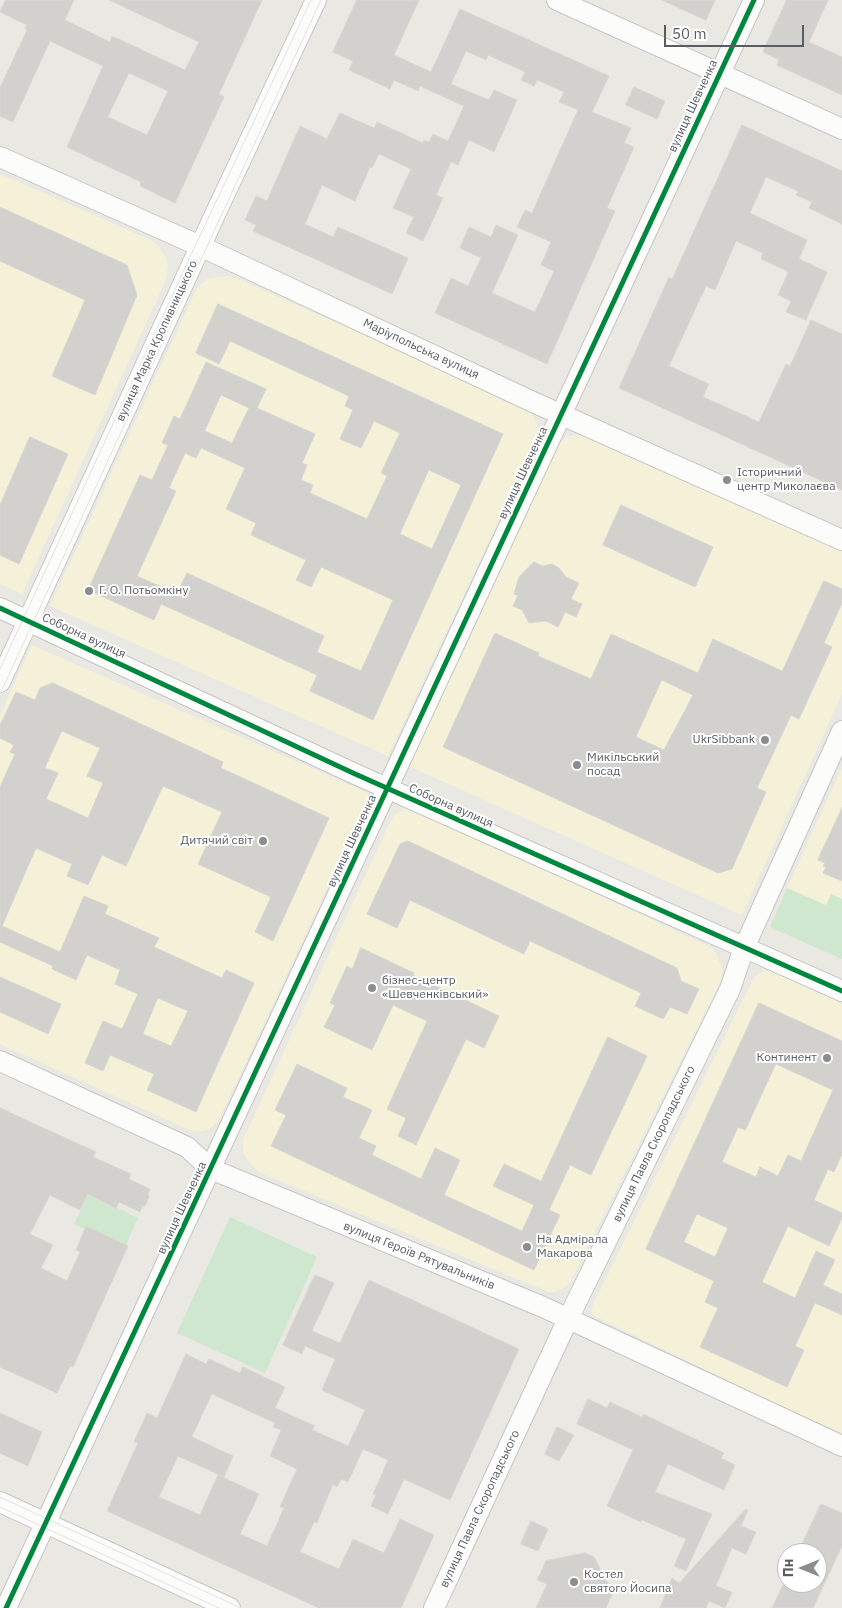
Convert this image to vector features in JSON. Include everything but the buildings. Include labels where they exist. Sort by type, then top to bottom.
[{"type":"street","name":"вулиця Марка Кропивницького","points":[[0,682],[200,246],[316,0]]},
{"type":"street","points":[[557,0],[842,129]]},
{"type":"street","name":"вулиця Шевченка","points":[[6,1608],[754,0]]},
{"type":"street","name":"Маріупольська вулиця","points":[[0,157],[200,246],[561,415],[842,540]]},
{"type":"street","name":"Соборна вулиця","points":[[0,608],[388,789],[842,991]]},
{"type":"street","name":"вулиця Павла Скоропадського","points":[[434,1608],[568,1319],[730,990],[744,948],[842,731]]},
{"type":"street","name":"вулиця Героїв Рятувальників","points":[[0,1061],[187,1147],[211,1169],[568,1319],[842,1446]]},
{"type":"street","points":[[0,1502],[230,1608]]},
{"type":"shaded area","points":[[0,174],[153,241],[166,258],[168,265],[164,284],[22,594],[0,584]]},
{"type":"shaded area","points":[[227,276],[236,278],[517,403],[532,414],[538,427],[534,445],[388,756],[50,606],[194,294],[200,285],[210,278]]},
{"type":"shaded area","points":[[574,435],[589,437],[842,549],[842,694],[742,915],[406,765],[554,448],[566,438]]},
{"type":"shaded area","points":[[32,645],[368,793],[369,798],[218,1122],[208,1130],[194,1132],[0,1044],[0,715]]},
{"type":"shaded area","points":[[842,768],[842,899],[831,894],[826,905],[787,888]]},
{"type":"shaded area","points":[[405,809],[416,811],[713,948],[722,968],[721,980],[570,1282],[565,1288],[554,1292],[549,1292],[259,1172],[243,1153],[243,1140],[389,824],[394,815]]},
{"type":"shaded area","points":[[764,971],[772,972],[842,1004],[842,1435],[606,1322],[593,1315],[591,1309],[751,983],[756,976]]},
{"type":"green space","points":[[787,888],[826,905],[831,894],[842,899],[842,959],[770,927]]},
{"type":"green space","points":[[89,1193],[138,1218],[126,1245],[86,1227],[85,1229],[74,1224]]},
{"type":"green space","points":[[230,1217],[317,1257],[265,1373],[177,1333]]},
{"type":"tram line","points":[[0,669],[311,0]]},
{"type":"tram line","points":[[0,694],[321,0]]},
{"type":"tram line","points":[[0,1497],[241,1608]]},
{"type":"tram line","points":[[0,1507],[219,1608]]},
{"type":"cycle path","points":[[6,1608],[754,0]]},
{"type":"cycle path","points":[[0,608],[353,773],[842,991]]},
{"type":"place","name":"Історичний центр Миколаєва","points":[[727,480]]},
{"type":"place","name":"Г. О. Потьомкіну","points":[[89,591]]},
{"type":"place","name":"UkrSibbank","points":[[765,740]]},
{"type":"place","name":"Микільський посад","points":[[577,765]]},
{"type":"place","name":"Дитячий світ","points":[[263,841]]},
{"type":"place","name":"бізнес-центр «Шевченківський»","points":[[372,988]]},
{"type":"place","name":"Континент","points":[[827,1058]]},
{"type":"place","name":"На Адмірала Макарова","points":[[527,1247]]},
{"type":"place","name":"Костел святого Йосипа","points":[[574,1582]]}]
